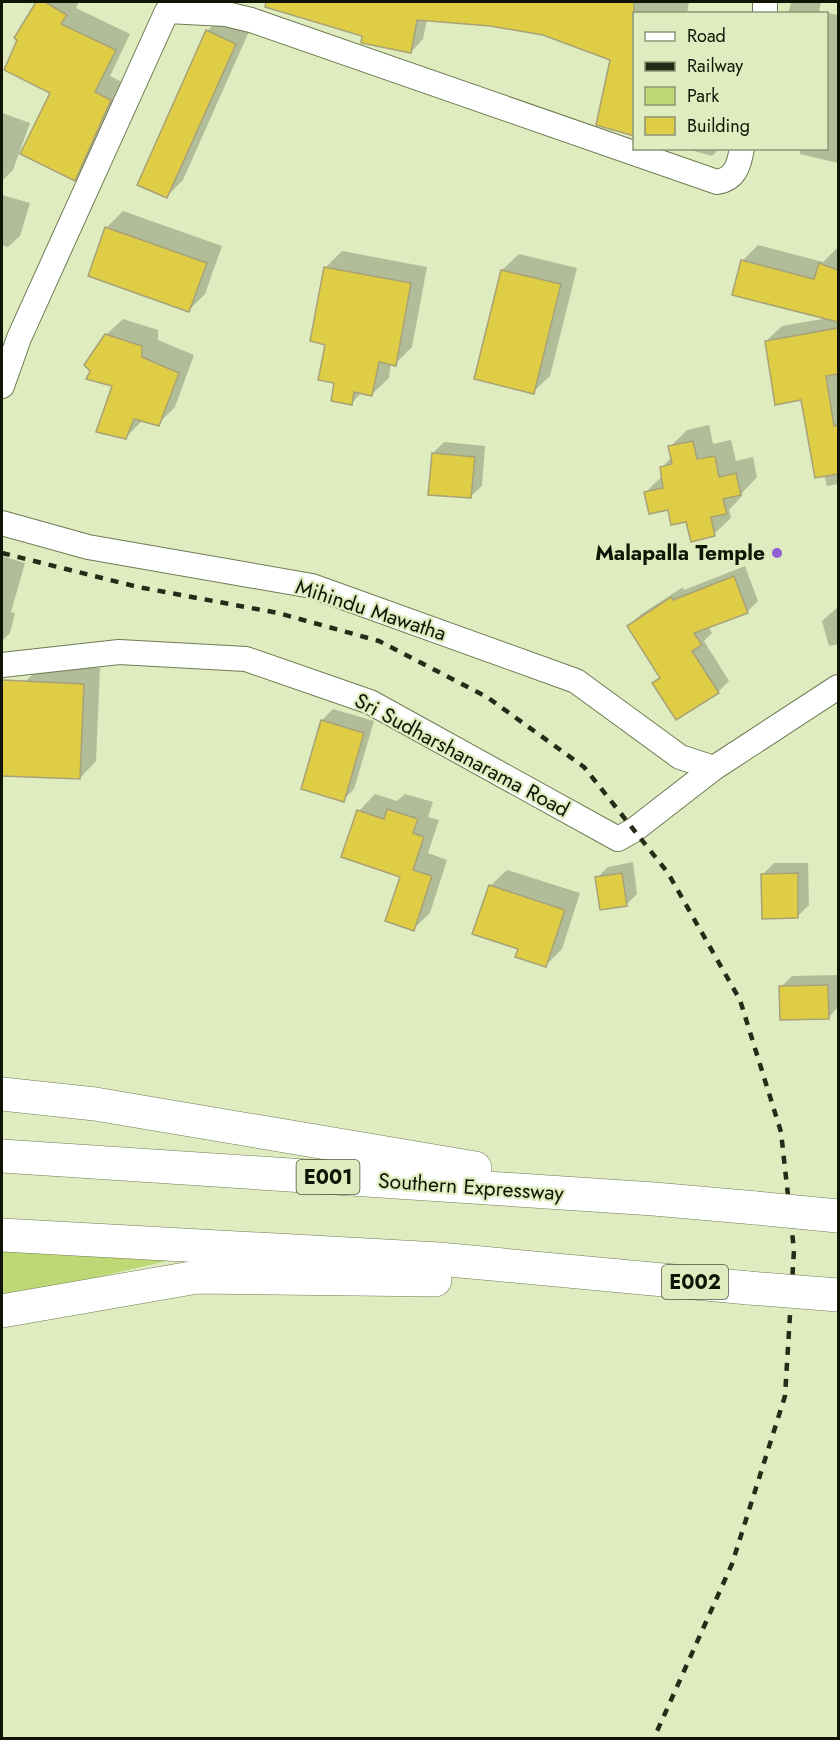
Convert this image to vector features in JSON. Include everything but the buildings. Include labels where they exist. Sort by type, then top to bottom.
[{"type":"highway","points":[[2,1094],[95,1104],[654,1199],[838,1216]]},
{"type":"highway","name":"Southern Expressway","points":[[2,1156],[654,1199]]},
{"type":"highway","points":[[2,1235],[439,1259],[641,1277]]},
{"type":"highway","points":[[2,1311],[197,1277],[472,1280],[641,1277]]},
{"type":"highway","name":"E002","points":[[641,1277],[838,1295]]},
{"type":"street","points":[[2,386],[19,338],[171,6],[251,20],[717,182],[730,178],[736,171],[741,150]]},
{"type":"street","name":"Mihindu Mawatha","points":[[2,523],[88,548],[312,586],[576,681],[680,757],[714,768]]},
{"type":"street","name":"Sri Sudharshanarama Road","points":[[2,665],[119,652],[246,659],[370,702],[618,839],[634,830],[714,768],[838,687]]},
{"type":"green space","points":[[2,1251],[202,1253],[2,1299]]},
{"type":"railway","points":[[2,553],[138,587],[278,613],[379,641],[487,697],[584,767],[668,873],[740,1000],[781,1132],[794,1250],[785,1396],[732,1564],[654,1738]]},
{"type":"place","name":"Malapalla Temple","points":[[777,553]]}]
